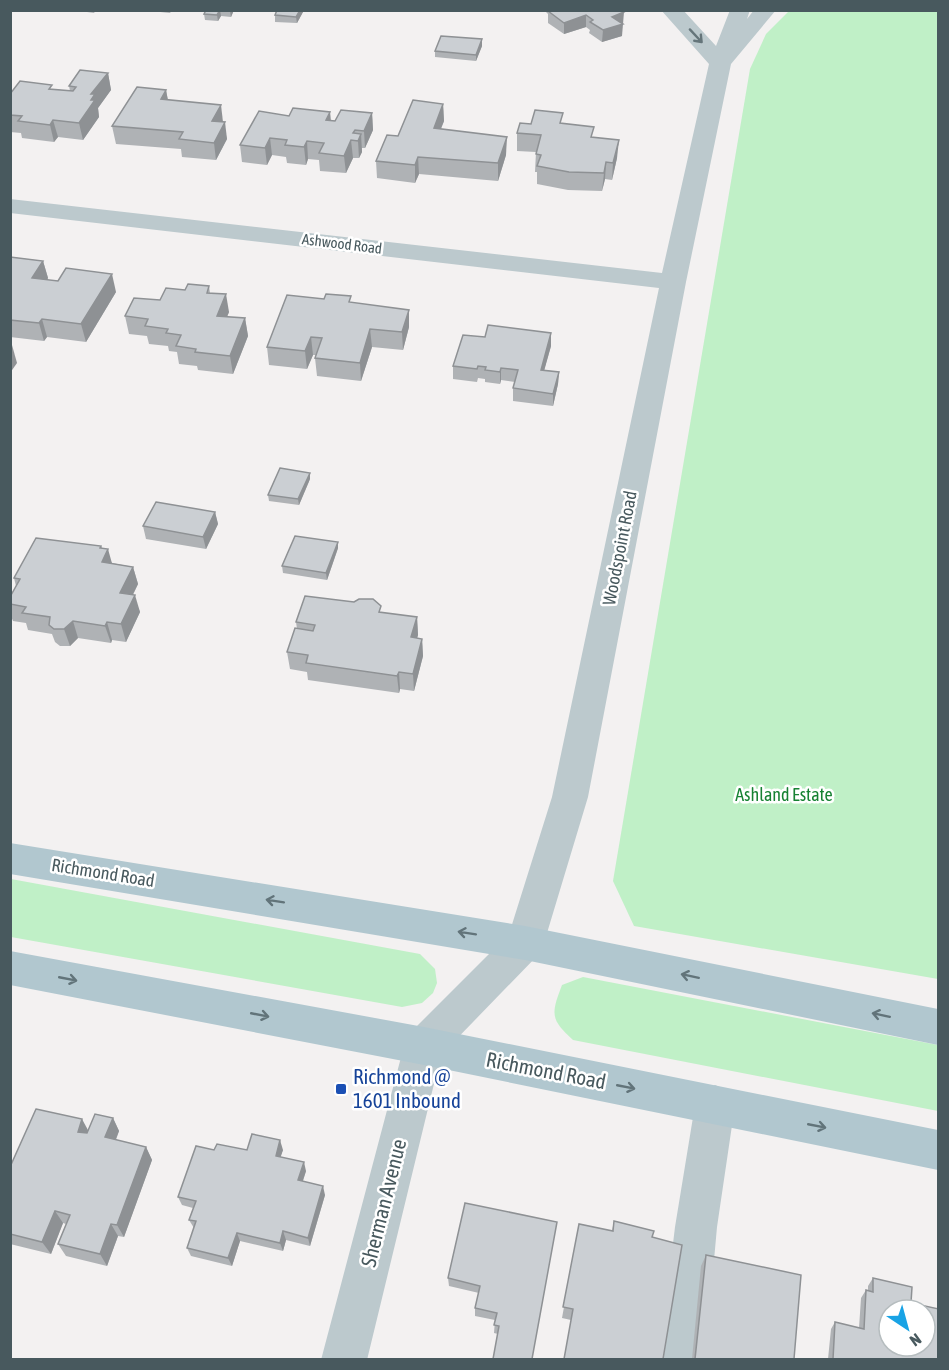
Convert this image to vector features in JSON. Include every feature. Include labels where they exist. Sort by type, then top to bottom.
[{"type":"main road","name":"Richmond Road","points":[[10,858],[525,943],[939,1027]]},
{"type":"main road","name":"Richmond Road","points":[[10,968],[424,1047],[939,1150]]},
{"type":"street","points":[[671,10],[720,63],[766,10]]},
{"type":"street","name":"Woodspoint Road","points":[[424,1047],[525,943],[570,797],[673,282],[720,63],[740,10]]},
{"type":"street","name":"Ashwood Road","points":[[10,206],[673,282]]},
{"type":"street","name":"Sherman Avenue","points":[[344,1359],[424,1047]]},
{"type":"street","points":[[682,1359],[696,1227],[715,1105]]},
{"type":"green space","name":"Ashland Estate","points":[[789,11],[938,11],[938,979],[634,926],[613,881],[750,69],[766,34]]},
{"type":"green space","points":[[11,879],[420,954],[435,969],[437,983],[433,993],[422,1003],[402,1007],[11,937]]},
{"type":"green space","points":[[583,977],[938,1045],[938,1111],[573,1040],[557,1021],[556,1003],[562,985]]},
{"type":"building","points":[[206,10],[220,10],[217,15],[204,14]]},
{"type":"building","points":[[277,10],[300,10],[296,17],[275,15]]},
{"type":"building","points":[[622,10],[624,12],[612,17],[623,24],[603,30],[590,22],[593,20],[586,15],[564,23],[548,11]]},
{"type":"building","points":[[441,36],[482,39],[476,55],[435,51]]},
{"type":"building","points":[[80,70],[108,73],[91,94],[95,94],[91,100],[95,100],[79,123],[53,120],[50,125],[18,121],[22,116],[10,115],[10,94],[20,81],[52,85],[49,89],[73,91],[76,87],[69,86]]},
{"type":"building","points":[[137,87],[166,90],[161,99],[221,105],[212,121],[225,122],[214,143],[179,139],[183,132],[112,126]]},
{"type":"building","points":[[413,100],[443,104],[434,128],[507,137],[498,163],[418,157],[415,165],[376,161],[387,135],[398,136]]},
{"type":"building","points":[[293,108],[330,112],[326,120],[335,121],[341,110],[372,113],[364,131],[355,130],[353,133],[361,134],[358,141],[351,140],[344,156],[319,153],[324,143],[307,141],[304,147],[285,145],[287,140],[270,138],[265,148],[240,145],[259,111],[289,116]]},
{"type":"building","points":[[535,110],[563,113],[560,123],[594,127],[591,137],[619,140],[613,163],[606,162],[604,173],[569,172],[537,166],[541,155],[536,154],[541,135],[517,133],[520,123],[531,124]]},
{"type":"building","points":[[10,257],[43,261],[32,278],[58,281],[66,268],[112,274],[81,324],[42,319],[39,323],[10,320]]},
{"type":"building","points":[[188,284],[209,286],[207,293],[226,294],[217,316],[245,318],[230,356],[195,352],[196,349],[176,346],[181,335],[166,333],[168,329],[145,326],[148,319],[125,316],[134,298],[160,300],[166,288],[185,290]]},
{"type":"building","points":[[326,294],[351,296],[349,302],[409,310],[402,332],[370,329],[360,363],[315,358],[322,338],[311,337],[305,351],[267,347],[287,295],[324,299]]},
{"type":"building","points":[[488,325],[551,333],[541,370],[559,372],[553,394],[513,388],[518,370],[501,368],[500,372],[485,370],[486,367],[478,366],[477,369],[453,366],[463,335],[485,337]]},
{"type":"building","points":[[280,468],[310,473],[298,499],[268,495]]},
{"type":"building","points":[[156,502],[215,512],[203,537],[143,526]]},
{"type":"building","points":[[295,536],[338,542],[326,573],[282,566]]},
{"type":"building","points":[[36,538],[101,546],[100,548],[108,549],[102,562],[133,567],[120,593],[135,595],[121,624],[107,622],[105,626],[73,621],[64,629],[54,629],[49,625],[50,617],[22,613],[26,607],[10,604],[10,597],[20,579],[14,578]]},
{"type":"building","points":[[305,596],[354,602],[359,599],[373,599],[381,606],[379,612],[417,617],[411,637],[422,639],[413,674],[399,672],[397,676],[306,663],[308,655],[287,652],[295,628],[313,631],[315,625],[296,622]]},
{"type":"building","points":[[36,1109],[82,1119],[78,1132],[87,1133],[95,1114],[113,1118],[105,1137],[146,1147],[117,1225],[111,1224],[100,1254],[58,1244],[70,1215],[55,1211],[42,1242],[10,1234],[10,1167]]},
{"type":"building","points":[[252,1134],[280,1140],[276,1156],[304,1162],[298,1180],[323,1186],[308,1238],[283,1231],[280,1243],[237,1233],[228,1258],[187,1248],[196,1221],[189,1220],[196,1201],[178,1197],[196,1146],[214,1150],[217,1144],[247,1150]]},
{"type":"building","points":[[465,1203],[557,1222],[532,1359],[493,1359],[499,1326],[494,1325],[497,1313],[475,1308],[480,1286],[448,1278]]},
{"type":"building","points":[[614,1221],[654,1231],[652,1237],[682,1245],[663,1359],[564,1359],[573,1309],[563,1307],[579,1224],[613,1231]]},
{"type":"building","points":[[706,1255],[801,1275],[794,1359],[695,1359]]},
{"type":"building","points":[[873,1278],[912,1287],[911,1298],[877,1298],[877,1358],[937,1358],[937,1309],[939,1309],[939,1359],[833,1359],[835,1322],[864,1329],[866,1290],[873,1292]]},
{"type":"place","name":"Richmond @ 1601 Inbound","points":[[341,1089]]}]
